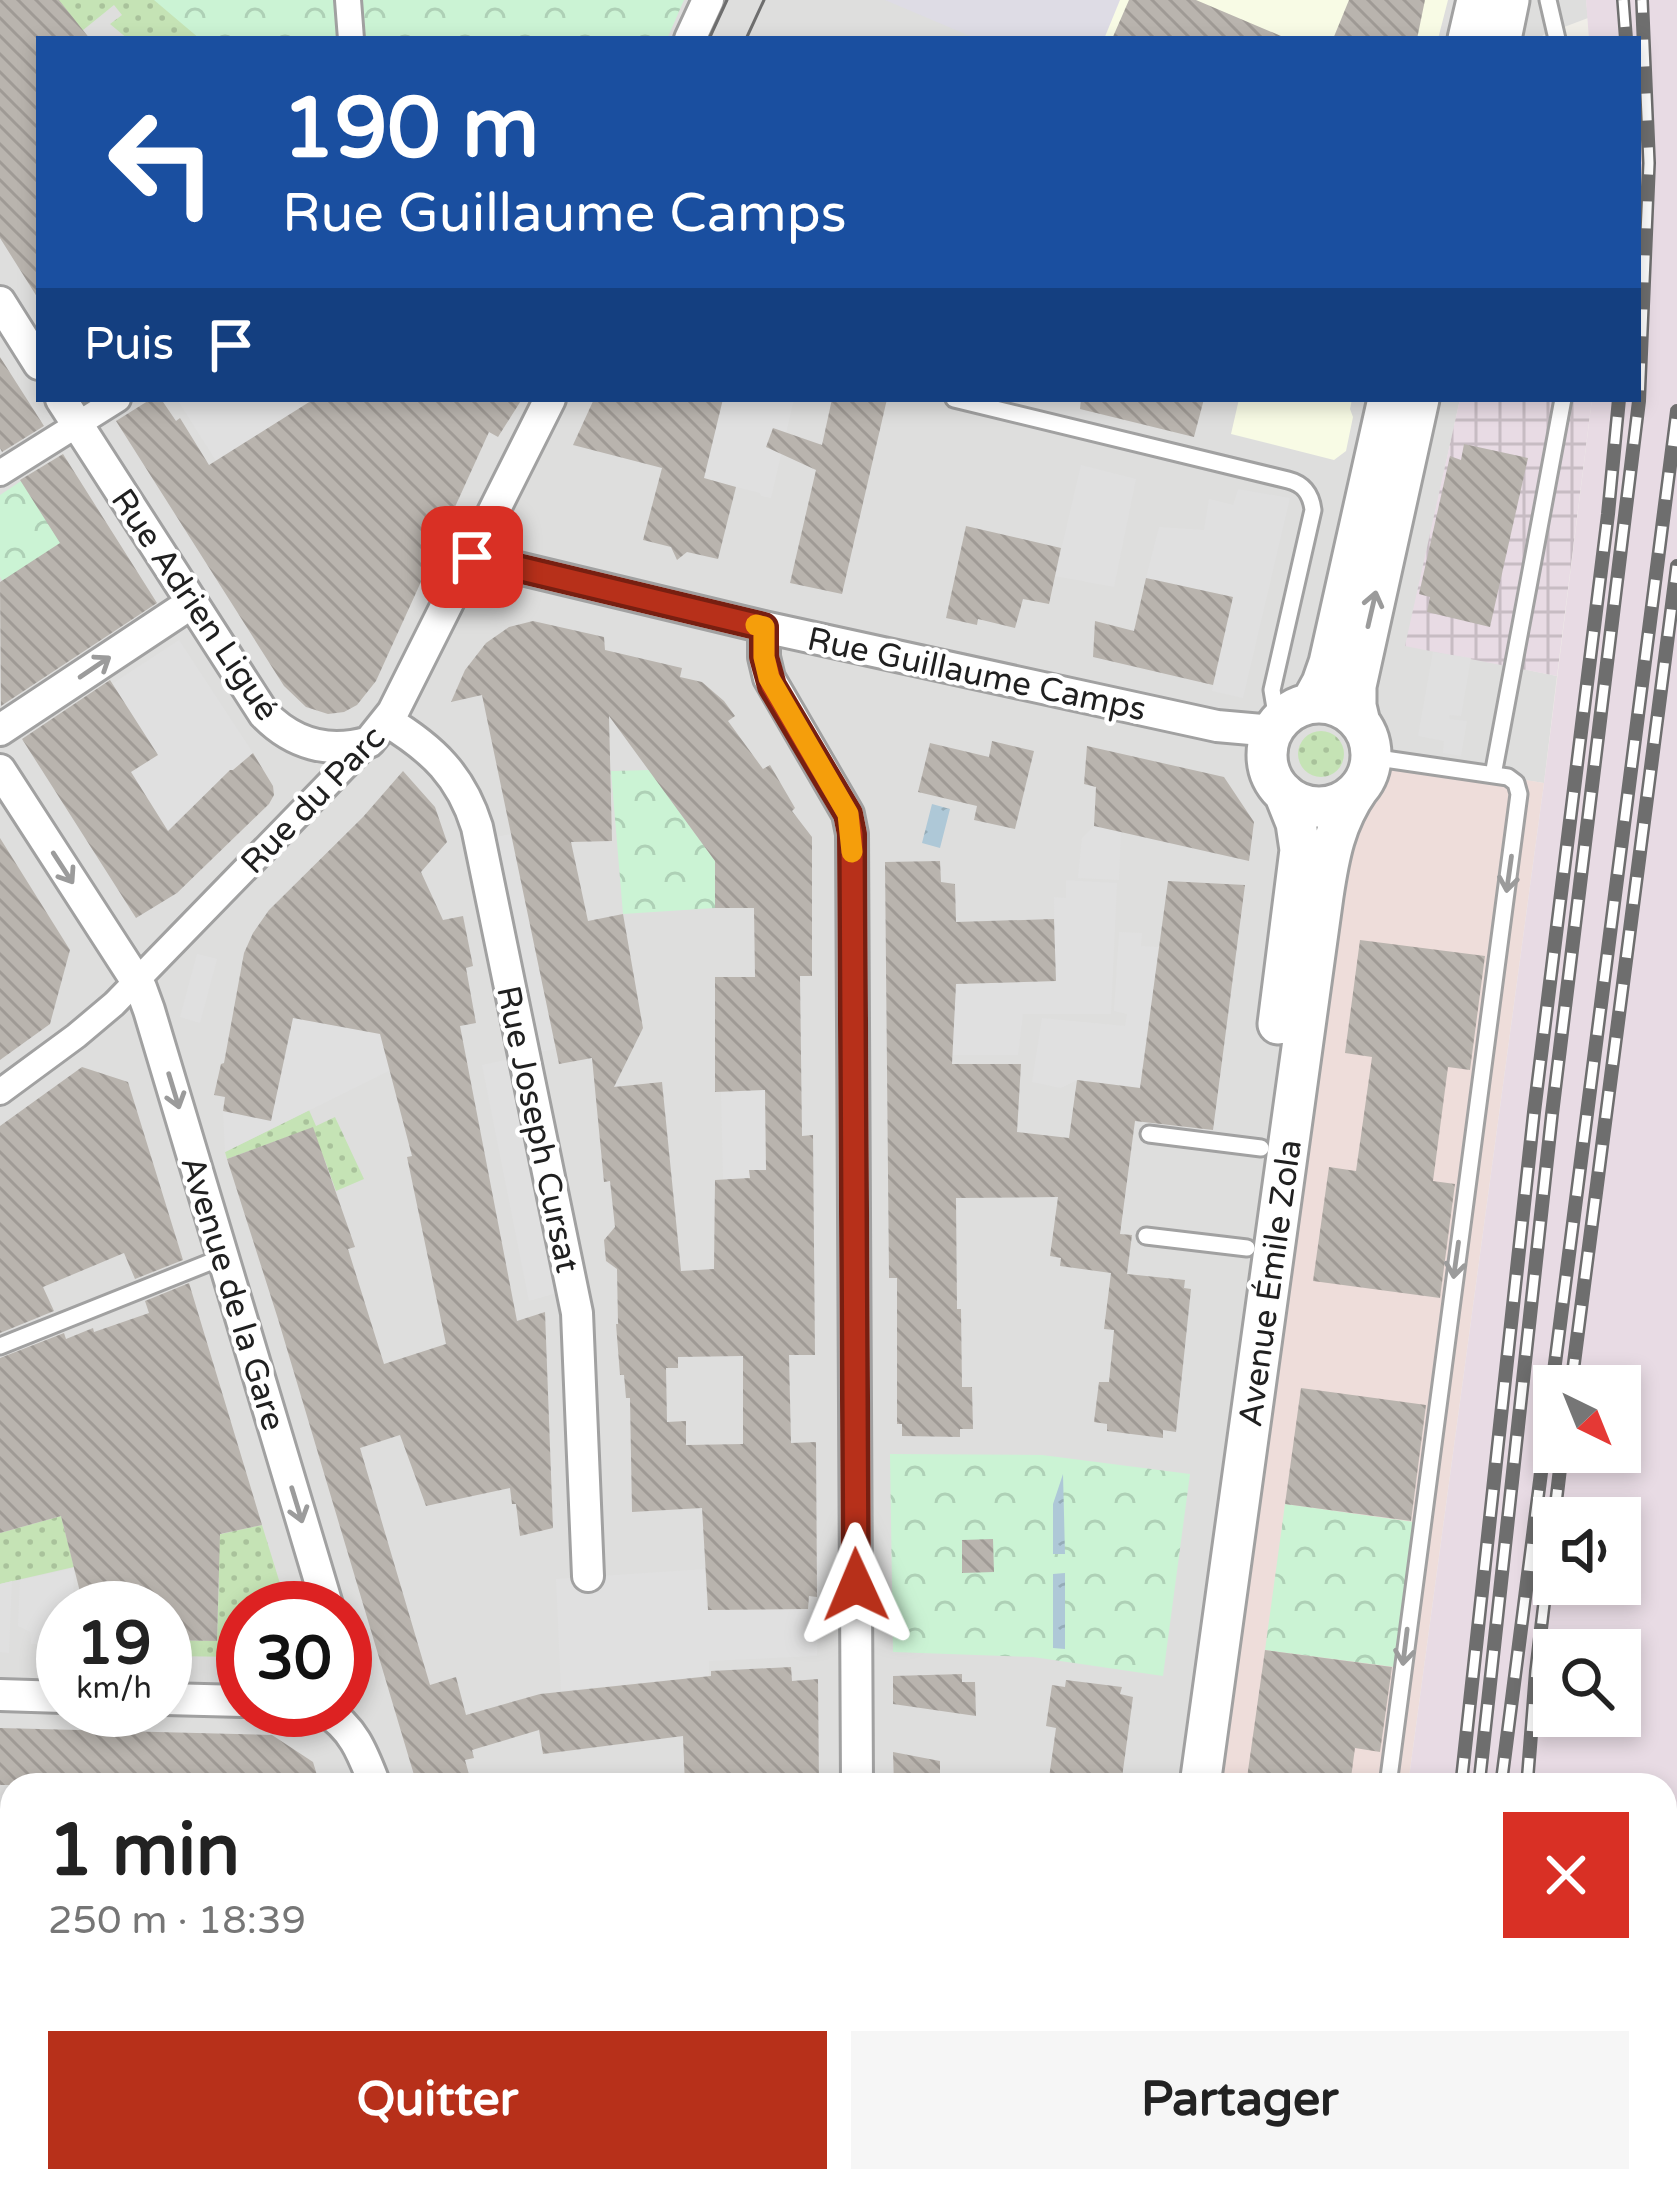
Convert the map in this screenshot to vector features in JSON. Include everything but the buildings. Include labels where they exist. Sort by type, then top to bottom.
[{"type":"street","points":[[348,0],[351,36]]},
{"type":"street","points":[[691,36],[708,0]]},
{"type":"street","points":[[1469,36],[1477,0]]},
{"type":"street","points":[[1502,36],[1509,0]]},
{"type":"street","points":[[0,302],[36,359]]},
{"type":"street","points":[[0,473],[69,412],[107,402]]},
{"type":"street","name":"Rue du Parc","points":[[0,1092],[91,1024],[378,732],[549,402]]},
{"type":"street","points":[[1289,718],[1329,704],[1341,708],[1363,756],[1345,800],[1320,806],[1285,794],[1269,768],[1268,753],[1289,718],[1322,683],[1329,663],[1387,402]]},
{"type":"street","name":"Avenue Émile Zola","points":[[1202,1773],[1323,896],[1335,834],[1363,756],[1356,686],[1418,402]]},
{"type":"street","name":"Rue Adrien Ligué","points":[[69,412],[256,704],[283,732],[332,748],[378,732]]},
{"type":"street","name":"Rue Guillaume Camps","points":[[472,557],[764,627],[1217,726],[1289,718]]},
{"type":"street","points":[[0,730],[190,604]]},
{"type":"street","points":[[764,627],[769,678],[848,814],[852,834],[857,1773]]},
{"type":"street","name":"Rue Joseph Cursat","points":[[378,732],[444,765],[464,790],[478,827],[577,1312],[588,1576]]},
{"type":"street","name":"Avenue de la Gare","points":[[0,770],[136,981],[149,1010],[320,1581]]},
{"type":"street","name":"Avenue Émile Zola","points":[[1176,1773],[1300,850],[1285,794]]},
{"type":"street","points":[[0,1695],[36,1696]]},
{"type":"street","points":[[354,1737],[370,1773]]},
{"type":"lane","points":[[1548,0],[1556,36]]},
{"type":"lane","points":[[966,402],[1288,480],[1305,490],[1313,510],[1273,690],[1275,707],[1289,718]]},
{"type":"lane","points":[[1493,775],[1562,402]]},
{"type":"lane","points":[[1363,756],[1512,779],[1519,798],[1390,1773]]},
{"type":"lane","points":[[1149,1134],[1261,1148]]},
{"type":"lane","points":[[1146,1236],[1247,1248]]},
{"type":"lane","points":[[0,1346],[223,1257]]},
{"type":"shaded area","points":[[0,0],[1586,0],[1588,18],[1542,36],[36,36],[36,402],[1459,402],[1406,645],[1557,676],[1544,783],[1371,758],[1202,1773],[0,1773]]},
{"type":"shaded area","points":[[885,0],[1120,0],[1105,36],[970,36]]},
{"type":"shaded area","points":[[1031,0],[1448,0],[1439,36],[1016,36]]},
{"type":"shaded area","points":[[1586,0],[1677,0],[1677,1773],[1410,1773],[1592,402],[1641,402],[1641,36],[1589,36]]},
{"type":"shaded area","points":[[179,402],[298,402],[303,406],[262,534]]},
{"type":"shaded area","points":[[718,402],[793,402],[771,498],[650,465],[658,435]]},
{"type":"shaded area","points":[[1238,402],[1351,402],[1346,451],[1334,460],[1231,434]]},
{"type":"shaded area","points":[[1459,402],[1592,402],[1557,676],[1405,646]]},
{"type":"shaded area","points":[[1081,465],[1136,479],[1114,587],[1055,576]]},
{"type":"shaded area","points":[[1238,489],[1290,498],[1243,698],[1212,691],[1233,597],[1146,578],[1159,527],[1204,530],[1209,499],[1233,505]]},
{"type":"shaded area","points":[[179,640],[253,753],[168,831],[148,800],[116,782],[157,754],[112,684]]},
{"type":"shaded area","points":[[1433,652],[1471,658],[1461,716],[1449,715],[1467,721],[1461,756],[1443,753],[1444,741],[1418,736]]},
{"type":"shaded area","points":[[1370,764],[1544,783],[1410,1773],[1202,1773],[1323,896]]},
{"type":"shaded area","points":[[1094,826],[1121,832],[1119,880],[1078,878],[1082,838]]},
{"type":"shaded area","points":[[512,834],[556,1049],[524,1055],[484,839]]},
{"type":"shaded area","points":[[1066,880],[1117,883],[1111,1014],[1023,1014],[1018,1055],[951,1055],[957,984],[1055,981],[1054,897],[1066,898]]},
{"type":"shaded area","points":[[1119,932],[1142,933],[1141,946],[1159,947],[1140,1088],[1077,1080],[1061,1088],[1032,1082],[1042,1018],[1125,1026],[1127,1014],[1114,1011]]},
{"type":"shaded area","points":[[197,954],[217,959],[200,1023],[180,1017]]},
{"type":"shaded area","points":[[369,987],[417,1057],[225,1152],[223,1111],[250,1117],[274,1107],[293,1018],[360,1030]]},
{"type":"shaded area","points":[[519,1057],[564,1291],[529,1301],[482,1065]]},
{"type":"shaded area","points":[[765,1090],[766,1170],[750,1170],[750,1178],[723,1179],[721,1092]]},
{"type":"shaded area","points":[[74,1568],[74,1581],[36,1581],[36,1644],[31,1644],[30,1632],[18,1626],[20,1580]]},
{"type":"shaded area","points":[[705,1569],[707,1610],[818,1609],[817,1656],[709,1661],[709,1676],[561,1691],[556,1579]]},
{"type":"shaded area","points":[[12,1581],[9,1653],[0,1652],[0,1584]]},
{"type":"green space","points":[[59,0],[188,0],[223,36],[124,36],[110,24],[122,15],[114,5],[76,36],[57,36]]},
{"type":"green space","points":[[154,0],[684,0],[668,36],[196,36]]},
{"type":"green space","points":[[21,481],[69,556],[10,593],[0,577],[0,495]]},
{"type":"green space","points":[[1321,731],[1337,738],[1344,754],[1337,770],[1321,777],[1305,770],[1298,754],[1305,738]]},
{"type":"green space","points":[[649,770],[715,861],[715,908],[623,914],[611,771]]},
{"type":"green space","points":[[309,1110],[316,1126],[335,1117],[364,1179],[336,1191],[324,1158],[293,1135],[227,1159],[225,1152]]},
{"type":"green space","points":[[890,1454],[1042,1455],[1190,1474],[1163,1676],[1033,1657],[893,1652]]},
{"type":"green space","points":[[1285,1504],[1414,1522],[1394,1667],[1265,1650]]},
{"type":"green space","points":[[61,1516],[74,1567],[0,1584],[0,1533]]},
{"type":"green space","points":[[262,1525],[279,1581],[219,1581],[162,1547]]},
{"type":"green space","points":[[192,1641],[216,1641],[216,1657],[192,1656]]},
{"type":"water","points":[[932,804],[950,809],[940,848],[922,843]]},
{"type":"water","points":[[1063,1474],[1065,1554],[1053,1554],[1053,1504]]},
{"type":"water","points":[[1065,1573],[1065,1649],[1053,1648],[1053,1574]]},
{"type":"tram line","points":[[710,36],[727,0]]},
{"type":"tram line","points":[[747,36],[764,0]]},
{"type":"railway","points":[[1623,0],[1626,36]]},
{"type":"railway","points":[[1641,353],[1649,163],[1642,0]]},
{"type":"railway","points":[[1462,1773],[1534,1112],[1619,402]]},
{"type":"railway","points":[[1480,1773],[1552,1114],[1639,402]]},
{"type":"railway","points":[[1503,1773],[1677,411]]},
{"type":"railway","points":[[1574,1365],[1677,566]]},
{"type":"railway","points":[[1528,1773],[1560,1473]]},
{"type":"slow traffic","points":[[756,625],[764,627],[764,657],[772,686],[848,814],[852,852]]},
{"type":"route","points":[[472,557],[764,627],[764,657],[772,686],[848,814],[852,834],[856,1585]]}]
